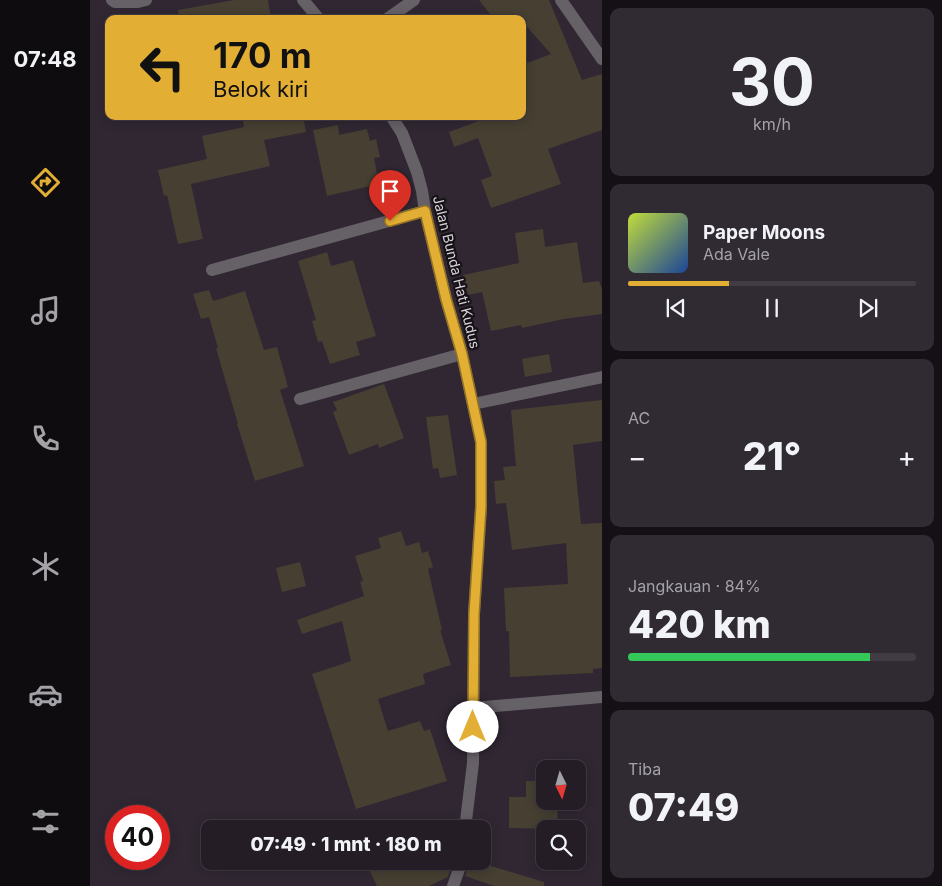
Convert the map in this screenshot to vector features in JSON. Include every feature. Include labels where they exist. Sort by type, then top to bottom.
[{"type":"street","points":[[112,0],[115,2],[146,0]]},
{"type":"street","points":[[303,0],[316,15]]},
{"type":"street","points":[[393,15],[414,0]]},
{"type":"street","points":[[561,0],[602,59]]},
{"type":"street","name":"Jalan Bunda Hati Kudus","points":[[394,120],[402,133],[417,172],[446,299],[462,354],[481,442],[481,507],[474,614],[474,763],[466,820]]},
{"type":"street","points":[[212,270],[425,211]]},
{"type":"street","points":[[300,399],[462,354]]},
{"type":"street","points":[[473,404],[602,377]]},
{"type":"street","points":[[473,708],[602,697]]},
{"type":"street","points":[[453,886],[459,870]]},
{"type":"building","points":[[234,0],[268,0],[270,15],[179,15],[178,10]]},
{"type":"building","points":[[479,0],[549,0],[582,80],[602,74],[602,130],[548,149],[561,184],[491,208],[481,180],[492,176],[478,138],[454,147],[449,132],[481,120],[526,120],[526,63],[551,54],[526,26],[526,15],[491,15]]},
{"type":"building","points":[[243,120],[304,120],[306,132],[264,140],[270,166],[191,184],[203,239],[178,244],[167,195],[164,196],[158,170],[207,159],[202,136],[244,127]]},
{"type":"building","points":[[338,125],[339,135],[367,129],[370,141],[376,139],[380,157],[374,158],[379,184],[327,196],[313,130]]},
{"type":"building","points":[[543,229],[545,247],[577,242],[583,283],[599,281],[602,289],[602,314],[564,319],[522,328],[521,325],[491,331],[482,292],[468,295],[463,275],[519,263],[515,233]]},
{"type":"building","points":[[327,252],[331,266],[353,260],[376,336],[356,342],[360,355],[330,364],[322,341],[318,342],[312,321],[316,320],[298,261]]},
{"type":"building","points":[[209,290],[213,301],[245,291],[264,350],[277,347],[288,387],[280,390],[304,466],[255,481],[237,424],[209,317],[201,319],[193,294]]},
{"type":"building","points":[[549,354],[552,372],[525,377],[522,359]]},
{"type":"building","points":[[384,384],[404,438],[379,448],[378,444],[349,455],[333,412],[337,410],[333,402]]},
{"type":"building","points":[[602,400],[602,441],[573,445],[581,524],[602,523],[602,668],[593,669],[593,673],[510,677],[509,631],[506,631],[504,588],[568,584],[566,543],[512,550],[506,503],[496,504],[494,481],[505,480],[503,467],[516,466],[511,410]]},
{"type":"building","points":[[448,415],[457,475],[440,478],[438,468],[433,469],[426,417]]},
{"type":"building","points":[[401,531],[406,546],[419,542],[422,553],[428,551],[433,567],[428,569],[442,630],[440,630],[451,665],[423,674],[425,684],[378,699],[388,731],[420,721],[424,731],[430,729],[447,781],[356,809],[312,674],[351,661],[342,621],[302,634],[297,620],[364,596],[360,582],[363,581],[355,556],[381,548],[378,538]]},
{"type":"building","points":[[300,562],[306,586],[282,592],[276,568]]},
{"type":"building","points":[[526,781],[536,781],[536,810],[557,810],[558,820],[536,820],[536,829],[509,828],[509,797],[526,797]]},
{"type":"building","points":[[491,866],[544,882],[544,886],[494,886],[465,876],[467,870],[491,870]]},
{"type":"building","points":[[369,870],[450,870],[448,877],[429,886],[377,886]]},
{"type":"route","points":[[390,221],[425,211],[446,299],[462,354],[481,442],[481,507],[474,614],[473,727]]}]
